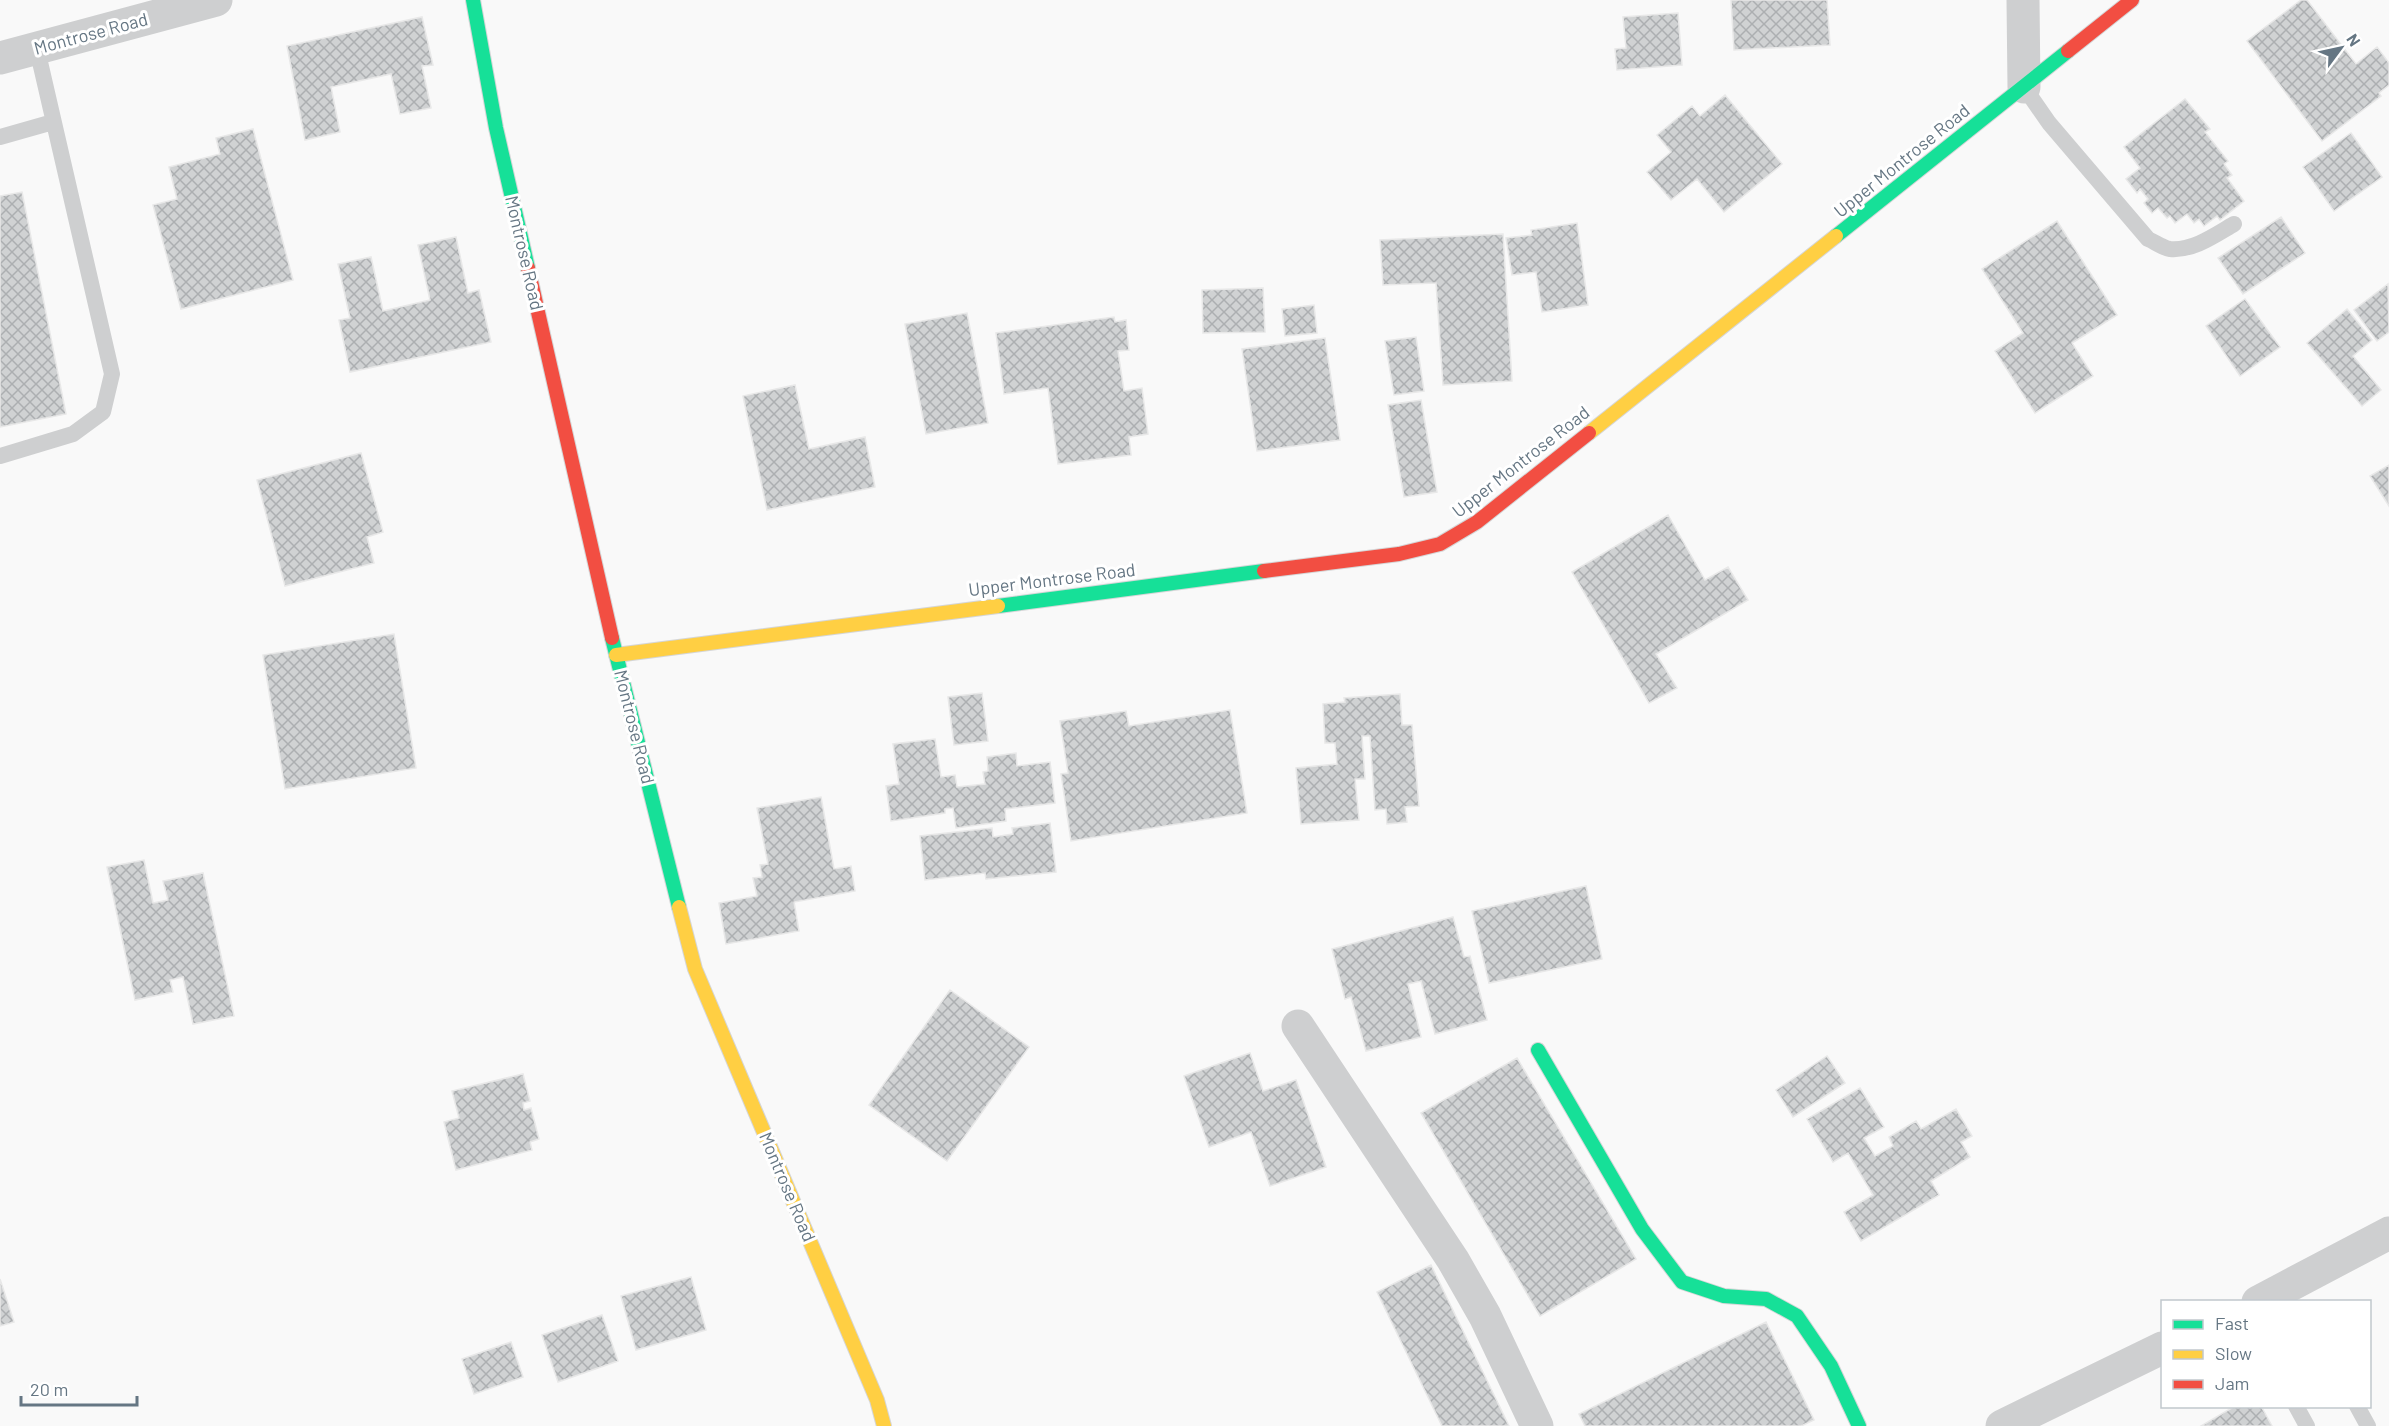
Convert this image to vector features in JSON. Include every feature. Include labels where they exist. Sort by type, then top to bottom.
[{"type":"street","name":"Montrose Road","points":[[0,58],[37,49],[164,7],[216,0]]},
{"type":"street","name":"Montrose Road","points":[[473,0],[496,128],[616,655],[695,969],[877,1400],[885,1426]]},
{"type":"street","points":[[2023,0],[2024,87]]},
{"type":"street","name":"Upper Montrose Road","points":[[616,655],[1399,554],[1440,544],[1477,522],[2132,0]]},
{"type":"street","points":[[1298,1026],[1453,1260],[1485,1316],[1537,1426]]},
{"type":"street","points":[[1538,1050],[1642,1229],[1682,1282],[1724,1296],[1766,1299],[1797,1316],[1831,1366],[1859,1426]]},
{"type":"street","points":[[2266,1300],[2296,1293],[2389,1233]]},
{"type":"street","points":[[2002,1426],[2161,1349]]},
{"type":"lane","points":[[0,456],[74,434],[104,412],[112,374],[37,49]]},
{"type":"lane","points":[[2024,87],[2049,123],[2148,239],[2169,249],[2185,248],[2206,240],[2234,224]]},
{"type":"lane","points":[[0,136],[53,122]]},
{"type":"lane","points":[[2297,1408],[2307,1426]]},
{"type":"lane","points":[[2358,1408],[2368,1426]]},
{"type":"building","points":[[1731,0],[1827,0],[1830,45],[1734,50]]},
{"type":"building","points":[[2301,0],[2307,0],[2356,64],[2377,47],[2389,63],[2389,85],[2379,93],[2381,96],[2322,141],[2247,41]]},
{"type":"building","points":[[1678,13],[1682,65],[1617,70],[1615,49],[1626,48],[1623,17]]},
{"type":"building","points":[[422,17],[433,65],[422,66],[431,108],[400,114],[391,74],[331,87],[340,132],[305,140],[287,46]]},
{"type":"building","points":[[1725,95],[1782,164],[1724,212],[1697,179],[1671,200],[1647,172],[1671,152],[1657,135],[1692,106],[1700,116]]},
{"type":"building","points":[[2185,99],[2210,129],[2205,132],[2228,161],[2224,164],[2232,175],[2227,178],[2244,201],[2220,220],[2217,216],[2204,226],[2199,219],[2194,223],[2187,214],[2175,223],[2170,216],[2167,218],[2158,208],[2152,213],[2144,203],[2148,199],[2140,189],[2137,193],[2126,179],[2140,168],[2124,147]]},
{"type":"building","points":[[253,129],[293,280],[181,309],[153,205],[177,199],[169,167],[220,154],[216,138]]},
{"type":"building","points":[[2351,133],[2382,177],[2334,211],[2303,167]]},
{"type":"building","points":[[22,192],[66,414],[0,427],[0,196]]},
{"type":"building","points":[[2281,217],[2305,253],[2243,294],[2218,258]]},
{"type":"building","points":[[2057,221],[2117,315],[2072,343],[2093,376],[2035,413],[1995,351],[2023,333],[1982,269]]},
{"type":"building","points":[[1577,223],[1588,305],[1542,312],[1536,272],[1512,275],[1506,238],[1532,235],[1531,230]]},
{"type":"building","points":[[1503,234],[1512,381],[1443,385],[1436,283],[1383,285],[1380,240]]},
{"type":"building","points":[[456,237],[468,293],[479,290],[491,342],[350,372],[339,320],[350,318],[338,264],[371,257],[383,311],[430,300],[418,245]]},
{"type":"building","points":[[2388,284],[2389,332],[2377,341],[2354,310]]},
{"type":"building","points":[[1263,288],[1265,332],[1203,333],[1202,290]]},
{"type":"building","points":[[2245,299],[2280,347],[2240,376],[2206,326]]},
{"type":"building","points":[[1314,305],[1317,333],[1285,336],[1282,309]]},
{"type":"building","points":[[2347,309],[2372,340],[2353,356],[2381,390],[2362,406],[2307,343]]},
{"type":"building","points":[[967,313],[988,423],[926,434],[905,324]]},
{"type":"building","points":[[1114,317],[1115,322],[1126,320],[1129,350],[1118,351],[1124,391],[1142,388],[1148,434],[1129,437],[1131,455],[1058,464],[1048,388],[1004,394],[996,333]]},
{"type":"building","points":[[1416,337],[1424,391],[1394,395],[1385,341]]},
{"type":"building","points":[[1325,338],[1340,440],[1257,451],[1242,349]]},
{"type":"building","points":[[795,385],[809,449],[865,437],[875,487],[767,510],[743,396]]},
{"type":"building","points":[[1421,400],[1437,492],[1404,497],[1388,405]]},
{"type":"building","points":[[361,453],[383,532],[367,537],[374,563],[285,586],[257,480]]},
{"type":"building","points":[[2389,465],[2389,506],[2370,476]]},
{"type":"building","points":[[1668,515],[1705,580],[1728,567],[1748,600],[1656,654],[1677,688],[1649,703],[1572,572]]},
{"type":"building","points":[[394,634],[416,768],[285,789],[263,655]]},
{"type":"building","points":[[982,693],[988,741],[954,745],[948,697]]},
{"type":"building","points":[[1400,694],[1402,725],[1412,725],[1419,806],[1405,807],[1407,822],[1387,824],[1386,809],[1375,810],[1370,736],[1362,736],[1365,779],[1355,779],[1359,820],[1301,824],[1296,768],[1337,764],[1335,743],[1325,743],[1323,704],[1345,702],[1344,698]]},
{"type":"building","points":[[1230,710],[1247,813],[1071,841],[1061,774],[1068,773],[1060,721],[1126,711],[1129,726]]},
{"type":"building","points":[[935,739],[941,777],[955,775],[957,787],[985,784],[983,772],[988,771],[987,757],[1016,753],[1017,766],[1050,762],[1055,803],[1005,809],[1006,821],[956,828],[953,808],[945,809],[945,813],[891,821],[886,786],[899,784],[893,744]]},
{"type":"building","points":[[821,797],[834,869],[851,866],[855,891],[794,902],[799,931],[726,944],[719,903],[757,896],[753,878],[762,877],[760,865],[768,864],[757,808]]},
{"type":"building","points":[[1050,823],[1056,872],[986,879],[985,873],[925,880],[920,836],[992,828],[993,837],[1013,834],[1012,828]]},
{"type":"building","points":[[144,860],[153,903],[168,900],[163,881],[203,873],[234,1016],[193,1024],[183,977],[170,980],[173,992],[135,1000],[107,867]]},
{"type":"building","points":[[1586,886],[1602,959],[1489,983],[1472,911]]},
{"type":"building","points":[[1453,917],[1464,957],[1470,956],[1487,1020],[1435,1034],[1421,981],[1408,984],[1421,1037],[1366,1051],[1351,997],[1345,999],[1332,949]]},
{"type":"building","points":[[950,990],[1029,1047],[947,1161],[869,1105]]},
{"type":"building","points":[[1250,1053],[1263,1091],[1296,1080],[1326,1167],[1270,1186],[1251,1132],[1209,1147],[1184,1076]]},
{"type":"building","points":[[1827,1056],[1845,1083],[1793,1117],[1776,1090]]},
{"type":"building","points":[[1517,1058],[1636,1259],[1540,1316],[1421,1113]]},
{"type":"building","points":[[523,1074],[530,1101],[523,1103],[524,1110],[531,1108],[539,1139],[530,1142],[532,1150],[456,1170],[444,1122],[459,1118],[452,1091]]},
{"type":"building","points":[[1860,1088],[1884,1127],[1864,1138],[1875,1156],[1893,1146],[1889,1137],[1916,1121],[1921,1129],[1956,1109],[1972,1136],[1961,1142],[1970,1157],[1931,1181],[1939,1195],[1861,1241],[1844,1212],[1873,1195],[1848,1153],[1833,1162],[1807,1119]]},
{"type":"building","points":[[1431,1265],[1509,1426],[1442,1426],[1377,1292]]},
{"type":"building","points":[[691,1277],[706,1330],[636,1350],[621,1296]]},
{"type":"building","points":[[0,1279],[14,1322],[0,1326]]},
{"type":"building","points":[[602,1315],[618,1361],[558,1382],[542,1335]]},
{"type":"building","points":[[1766,1322],[1814,1420],[1801,1426],[1585,1426],[1579,1414]]},
{"type":"building","points":[[511,1342],[523,1377],[474,1394],[462,1359]]},
{"type":"building","points":[[2232,1408],[2262,1408],[2272,1426],[2201,1426]]},
{"type":"traffic: fast","points":[[473,0],[496,128],[528,268]]},
{"type":"traffic: fast","points":[[1836,236],[2068,51]]},
{"type":"traffic: fast","points":[[998,606],[1264,571]]},
{"type":"traffic: fast","points":[[612,638],[679,907]]},
{"type":"traffic: fast","points":[[1538,1050],[1642,1229],[1682,1282],[1724,1296],[1766,1299],[1797,1316],[1831,1366],[1859,1426]]},
{"type":"traffic: slow","points":[[1589,433],[1836,236]]},
{"type":"traffic: slow","points":[[616,655],[998,606]]},
{"type":"traffic: slow","points":[[679,907],[695,969],[877,1400],[884,1426]]},
{"type":"traffic: jam","points":[[2068,51],[2132,0]]},
{"type":"traffic: jam","points":[[528,268],[612,638]]},
{"type":"traffic: jam","points":[[1264,571],[1399,554],[1440,544],[1477,522],[1589,433]]}]
